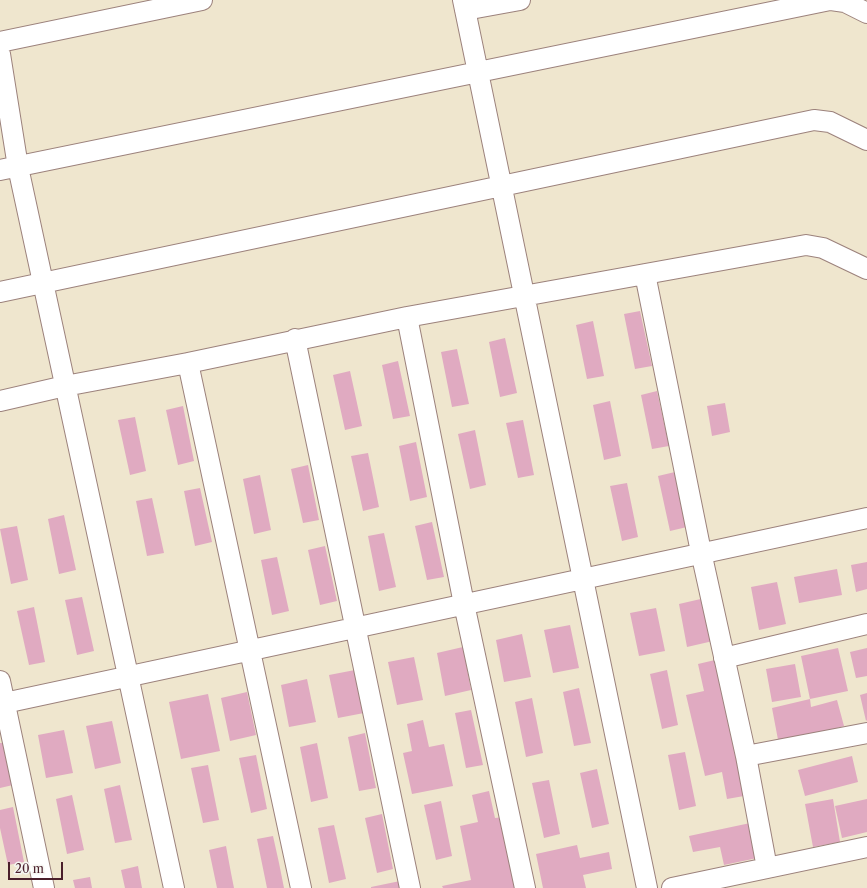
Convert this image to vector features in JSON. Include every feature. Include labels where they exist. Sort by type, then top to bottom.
[{"type":"street","points":[[0,42],[202,0]]},
{"type":"street","points":[[520,0],[464,5],[647,888]]},
{"type":"street","points":[[9,168],[830,0],[845,2],[867,13]]},
{"type":"street","points":[[0,54],[9,168],[43,283],[174,888]]},
{"type":"street","points":[[0,292],[814,120],[830,122],[867,140]]},
{"type":"street","points":[[0,401],[65,386],[188,363],[295,339],[407,317],[806,245],[823,248],[867,269]]},
{"type":"street","points":[[645,274],[701,552],[746,756],[767,868]]},
{"type":"street","points":[[407,317],[464,604],[524,888]]},
{"type":"street","points":[[295,339],[410,888]]},
{"type":"street","points":[[188,363],[301,888]]},
{"type":"street","points":[[2,703],[249,652],[701,552],[867,518]]},
{"type":"street","points":[[724,658],[867,624]]},
{"type":"street","points":[[0,681],[2,703],[44,888]]},
{"type":"street","points":[[746,756],[867,733]]},
{"type":"street","points":[[672,888],[867,847]]},
{"type":"building","points":[[640,311],[652,366],[635,369],[624,314]]},
{"type":"building","points":[[593,321],[604,376],[587,379],[576,325]]},
{"type":"building","points":[[505,338],[517,393],[500,397],[489,342]]},
{"type":"building","points":[[457,349],[469,404],[452,407],[441,352]]},
{"type":"building","points":[[398,361],[410,416],[393,419],[382,365]]},
{"type":"building","points":[[350,371],[362,426],[345,430],[333,375]]},
{"type":"building","points":[[657,391],[669,446],[652,449],[641,395]]},
{"type":"building","points":[[610,401],[621,456],[604,460],[593,405]]},
{"type":"building","points":[[725,403],[730,432],[712,436],[707,406]]},
{"type":"building","points":[[183,406],[194,461],[178,465],[166,410]]},
{"type":"building","points":[[135,417],[146,471],[130,475],[118,420]]},
{"type":"building","points":[[523,420],[534,475],[518,478],[506,423]]},
{"type":"building","points":[[475,430],[486,485],[470,489],[458,434]]},
{"type":"building","points":[[416,442],[427,497],[410,501],[399,446]]},
{"type":"building","points":[[368,453],[379,507],[363,511],[351,456]]},
{"type":"building","points":[[308,465],[319,520],[303,523],[291,469]]},
{"type":"building","points":[[675,472],[687,527],[670,531],[658,476]]},
{"type":"building","points":[[260,475],[271,530],[254,534],[243,479]]},
{"type":"building","points":[[627,483],[638,537],[622,541],[610,486]]},
{"type":"building","points":[[200,488],[212,542],[195,546],[184,491]]},
{"type":"building","points":[[152,498],[164,553],[147,556],[136,501]]},
{"type":"building","points":[[64,515],[76,570],[59,574],[48,519]]},
{"type":"building","points":[[432,522],[444,577],[427,580],[415,526]]},
{"type":"building","points":[[17,526],[28,580],[11,584],[0,529]]},
{"type":"building","points":[[384,533],[396,587],[379,591],[368,536]]},
{"type":"building","points":[[325,546],[337,601],[320,605],[308,550]]},
{"type":"building","points":[[277,557],[289,611],[272,615],[261,560]]},
{"type":"building","points":[[867,562],[867,589],[856,592],[851,565]]},
{"type":"building","points":[[837,569],[842,595],[799,603],[794,577]]},
{"type":"building","points":[[777,582],[786,624],[759,630],[751,587]]},
{"type":"building","points":[[82,597],[94,651],[77,655],[65,600]]},
{"type":"building","points":[[705,598],[713,641],[687,647],[679,604]]},
{"type":"building","points":[[34,607],[45,662],[29,665],[17,611]]},
{"type":"building","points":[[656,608],[665,651],[639,656],[630,613]]},
{"type":"building","points":[[570,625],[579,668],[553,673],[544,630]]},
{"type":"building","points":[[522,634],[531,677],[504,682],[496,640]]},
{"type":"building","points":[[463,647],[471,690],[445,696],[437,653]]},
{"type":"building","points":[[838,648],[848,691],[810,699],[801,656]]},
{"type":"building","points":[[867,648],[867,676],[856,678],[850,652]]},
{"type":"building","points":[[414,657],[423,700],[397,705],[388,662]]},
{"type":"building","points":[[715,660],[720,687],[726,686],[744,796],[727,799],[722,772],[705,776],[686,695],[704,691],[698,664]]},
{"type":"building","points":[[795,664],[801,697],[772,702],[766,669]]},
{"type":"building","points":[[355,670],[364,713],[338,718],[329,675]]},
{"type":"building","points":[[667,670],[678,725],[662,729],[650,674]]},
{"type":"building","points":[[307,679],[316,722],[289,727],[281,685]]},
{"type":"building","points":[[579,688],[591,743],[574,746],[563,692]]},
{"type":"building","points":[[247,692],[256,735],[230,741],[221,698]]},
{"type":"building","points":[[867,693],[867,720],[866,721],[860,695]]},
{"type":"building","points":[[208,694],[220,751],[181,759],[169,702]]},
{"type":"building","points":[[532,698],[543,753],[526,757],[515,702]]},
{"type":"building","points":[[810,699],[811,707],[837,700],[844,726],[779,745],[772,708]]},
{"type":"building","points":[[471,710],[483,765],[466,768],[455,713]]},
{"type":"building","points":[[423,720],[429,747],[444,744],[453,786],[412,794],[403,753],[412,751],[407,724]]},
{"type":"building","points":[[112,721],[121,763],[95,769],[86,726]]},
{"type":"building","points":[[64,730],[73,773],[46,778],[38,735]]},
{"type":"building","points":[[365,733],[376,788],[359,791],[348,737]]},
{"type":"building","points":[[0,743],[5,743],[13,785],[0,788]]},
{"type":"building","points":[[317,743],[328,798],[311,802],[300,747]]},
{"type":"building","points":[[685,752],[696,806],[679,810],[668,755]]},
{"type":"building","points":[[256,755],[267,809],[251,813],[239,758]]},
{"type":"building","points":[[852,756],[858,782],[805,796],[798,770]]},
{"type":"building","points":[[208,765],[219,820],[203,823],[191,768]]},
{"type":"building","points":[[597,769],[609,824],[592,828],[580,773]]},
{"type":"building","points":[[549,780],[560,834],[544,838],[532,783]]},
{"type":"building","points":[[120,785],[132,840],[115,843],[104,789]]},
{"type":"building","points":[[489,791],[495,818],[503,817],[519,888],[443,888],[442,886],[471,880],[460,826],[478,822],[472,795]]},
{"type":"building","points":[[72,795],[84,850],[67,854],[56,799]]},
{"type":"building","points":[[833,799],[840,842],[813,847],[805,804]]},
{"type":"building","points":[[867,799],[867,832],[842,838],[835,806]]},
{"type":"building","points":[[441,801],[452,856],[436,860],[424,805]]},
{"type":"building","points":[[13,807],[24,862],[8,865],[0,828],[0,810]]},
{"type":"building","points":[[382,814],[393,869],[377,873],[365,818]]},
{"type":"building","points":[[755,822],[762,857],[724,865],[720,847],[693,852],[689,836]]},
{"type":"building","points":[[334,825],[346,879],[329,883],[318,828]]},
{"type":"building","points":[[273,836],[284,888],[267,888],[257,839]]},
{"type":"building","points":[[577,845],[580,858],[609,852],[612,869],[583,875],[586,888],[543,888],[536,854]]},
{"type":"building","points":[[226,846],[234,888],[217,888],[209,850]]},
{"type":"building","points":[[138,866],[142,888],[125,888],[121,870]]},
{"type":"building","points":[[90,877],[92,888],[75,888],[73,880]]},
{"type":"building","points":[[405,880],[407,888],[371,888],[371,887]]}]
